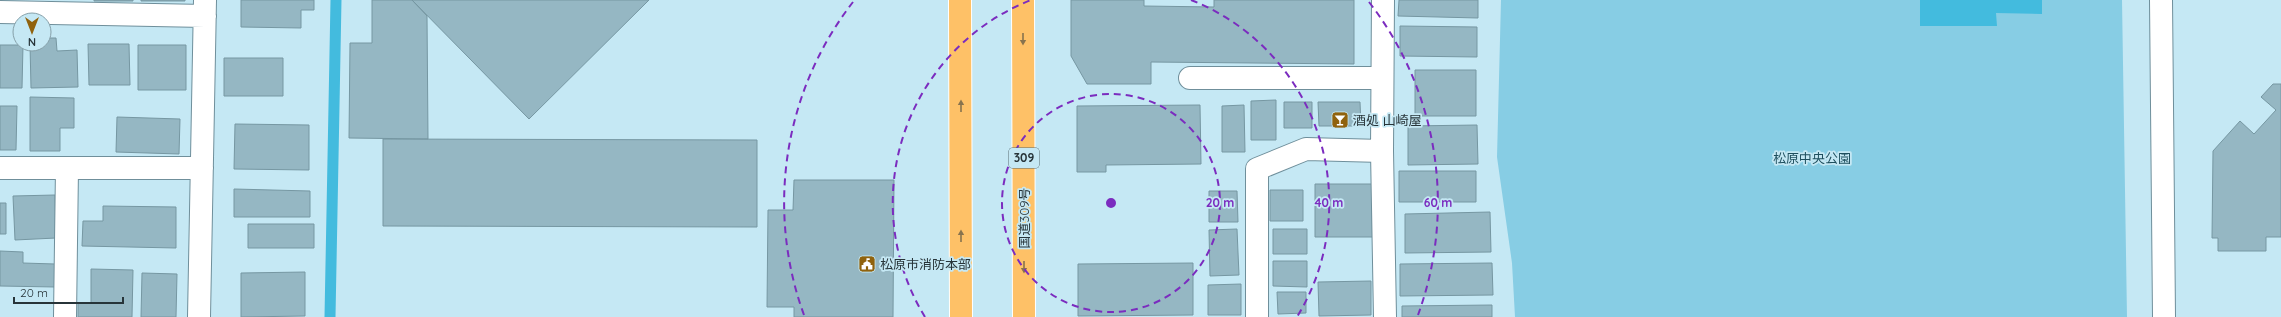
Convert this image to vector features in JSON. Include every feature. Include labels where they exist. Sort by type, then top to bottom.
[{"type":"highway","points":[[960,0],[961,317]]},
{"type":"highway","name":"国道309号","points":[[1023,0],[1024,317]]},
{"type":"street","points":[[1384,0],[1382,151],[1385,317]]},
{"type":"street","points":[[2161,0],[2164,317]]},
{"type":"street","points":[[0,12],[205,8],[199,317]]},
{"type":"street","points":[[1190,78],[1382,78]]},
{"type":"street","points":[[1257,317],[1257,169],[1306,150],[1382,151]]},
{"type":"street","points":[[0,168],[202,168]]},
{"type":"street","points":[[65,317],[67,168]]},
{"type":"green space","name":"松原中央公園","points":[[1501,0],[2122,0],[2127,317],[1515,317],[1512,263],[1497,157]]},
{"type":"shaded area","points":[[1920,0],[2042,0],[2042,14],[1996,13],[1997,26],[1920,26]]},
{"type":"building","points":[[133,0],[133,1],[94,1]]},
{"type":"building","points":[[185,0],[185,1],[141,1]]},
{"type":"building","points":[[241,0],[314,0],[314,10],[301,10],[301,28],[241,27]]},
{"type":"building","points":[[372,0],[412,0],[427,16],[428,139],[349,138],[350,43],[372,43]]},
{"type":"building","points":[[412,0],[649,0],[529,119]]},
{"type":"building","points":[[1071,0],[1144,0],[1144,6],[1214,7],[1214,0],[1354,0],[1354,64],[1151,62],[1151,84],[1087,84],[1071,56]]},
{"type":"building","points":[[1399,0],[1478,0],[1478,18],[1398,16]]},
{"type":"building","points":[[1400,26],[1477,27],[1477,57],[1400,56]]},
{"type":"building","points":[[52,38],[56,38],[57,51],[77,50],[78,87],[31,88],[30,52],[52,52]]},
{"type":"building","points":[[88,44],[129,44],[130,85],[89,85]]},
{"type":"building","points":[[0,45],[12,45],[12,52],[23,52],[22,88],[0,88]]},
{"type":"building","points":[[138,45],[186,45],[186,90],[138,90]]},
{"type":"building","points":[[224,58],[283,58],[283,96],[224,96]]},
{"type":"building","points":[[1415,70],[1476,70],[1476,116],[1415,116]]},
{"type":"building","points":[[2273,84],[2281,84],[2281,237],[2266,237],[2266,251],[2218,251],[2218,238],[2212,238],[2213,151],[2240,121],[2254,134],[2276,110],[2261,97]]},
{"type":"building","points":[[30,97],[74,98],[74,128],[60,128],[60,151],[30,151]]},
{"type":"building","points":[[1276,100],[1276,140],[1251,140],[1251,101]]},
{"type":"building","points":[[1284,102],[1312,102],[1312,128],[1284,128]]},
{"type":"building","points":[[1318,102],[1360,102],[1361,126],[1319,126]]},
{"type":"building","points":[[1200,105],[1201,164],[1106,165],[1106,172],[1077,172],[1077,106]]},
{"type":"building","points":[[1244,105],[1245,152],[1222,152],[1222,106]]},
{"type":"building","points":[[0,106],[17,106],[16,150],[0,150]]},
{"type":"building","points":[[117,117],[180,119],[179,154],[116,152]]},
{"type":"building","points":[[235,124],[309,125],[309,170],[234,169]]},
{"type":"building","points":[[1477,125],[1478,164],[1408,165],[1408,126]]},
{"type":"building","points":[[383,139],[757,140],[757,227],[383,226]]},
{"type":"building","points":[[1399,171],[1476,171],[1476,202],[1399,202]]},
{"type":"building","points":[[794,180],[894,180],[893,317],[794,317],[794,307],[767,307],[768,210],[793,210]]},
{"type":"building","points":[[1315,184],[1374,184],[1374,237],[1315,237]]},
{"type":"building","points":[[234,189],[310,191],[310,217],[234,217]]},
{"type":"building","points":[[1270,190],[1303,190],[1303,221],[1270,221]]},
{"type":"building","points":[[1209,191],[1237,191],[1238,222],[1209,222]]},
{"type":"building","points":[[55,195],[56,238],[15,240],[13,196]]},
{"type":"building","points":[[0,203],[6,203],[6,234],[0,234]]},
{"type":"building","points":[[103,206],[176,207],[176,248],[82,246],[83,221],[103,221]]},
{"type":"building","points":[[1490,212],[1491,252],[1405,253],[1405,214]]},
{"type":"building","points":[[248,224],[314,224],[314,248],[248,248]]},
{"type":"building","points":[[1237,229],[1239,275],[1210,276],[1209,230]]},
{"type":"building","points":[[1273,229],[1307,229],[1307,254],[1273,254]]},
{"type":"building","points":[[0,251],[23,252],[23,263],[55,264],[55,287],[0,286]]},
{"type":"building","points":[[1273,261],[1307,261],[1307,287],[1273,286]]},
{"type":"building","points":[[1193,263],[1193,315],[1078,316],[1078,264]]},
{"type":"building","points":[[1492,263],[1493,295],[1400,296],[1400,264]]},
{"type":"building","points":[[91,269],[133,270],[132,317],[78,317],[78,303],[91,303]]},
{"type":"building","points":[[305,272],[305,316],[241,317],[241,273]]},
{"type":"building","points":[[142,273],[177,274],[176,317],[141,317]]},
{"type":"building","points":[[1371,281],[1371,315],[1319,316],[1318,282]]},
{"type":"building","points":[[1241,284],[1241,315],[1208,315],[1208,285]]},
{"type":"building","points":[[1277,292],[1306,292],[1306,313],[1278,314]]},
{"type":"building","points":[[1492,305],[1492,317],[1402,317],[1402,306]]},
{"type":"waterway","points":[[330,317],[336,0]]},
{"type":"place","name":"酒処 山崎屋","points":[[1340,120]]},
{"type":"place","name":"松原市消防本部","points":[[867,264]]}]
